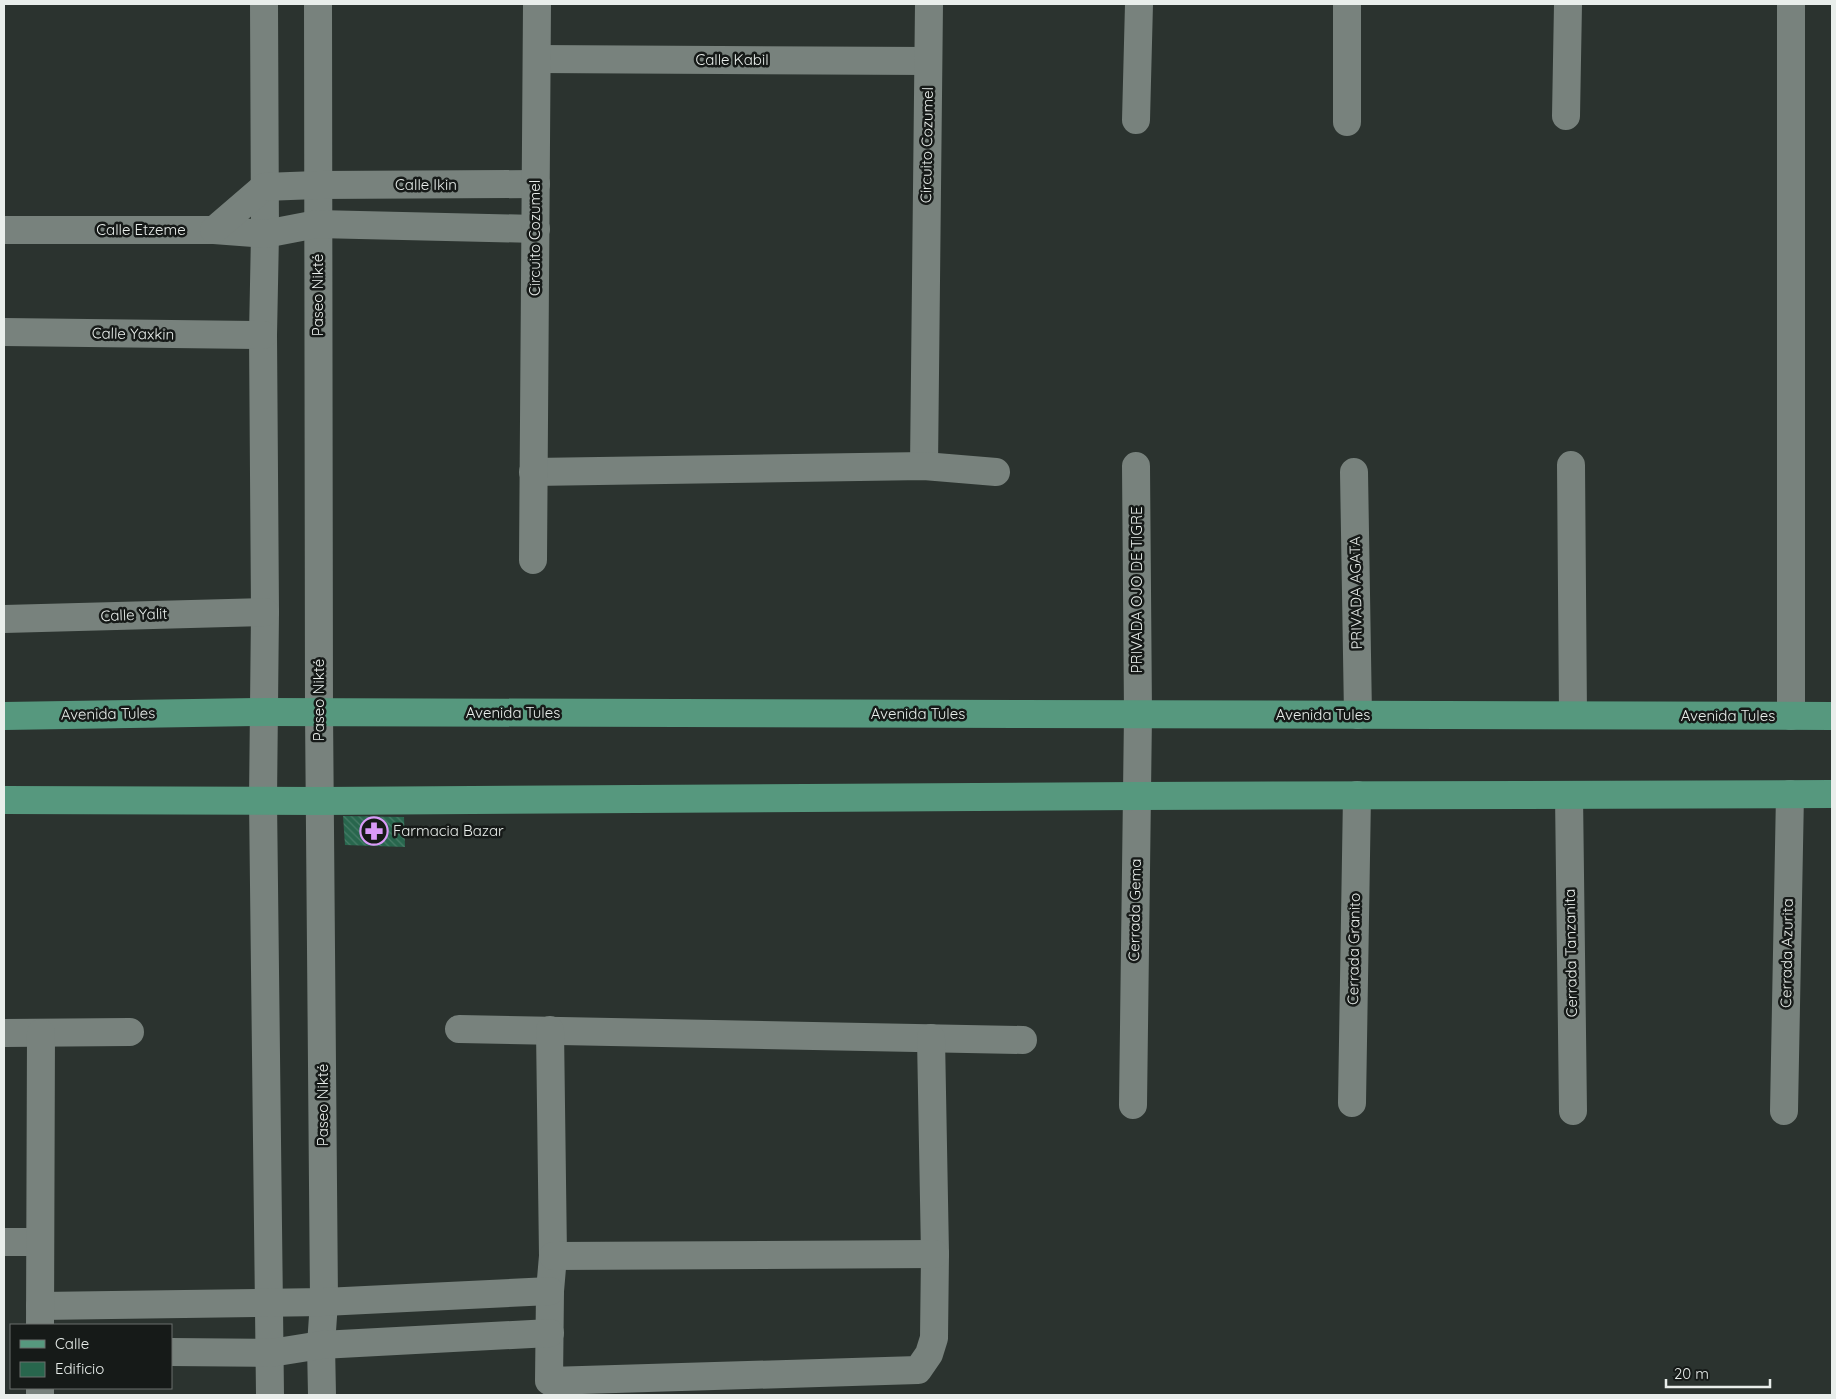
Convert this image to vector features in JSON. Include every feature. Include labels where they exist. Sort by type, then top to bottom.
[{"type":"main road","name":"Avenida Tules","points":[[4,716],[319,712],[1832,716]]},
{"type":"main road","points":[[4,800],[320,801],[1832,794]]},
{"type":"street","points":[[264,4],[265,234],[263,335],[265,612],[263,800],[270,1395]]},
{"type":"street","name":"Paseo Nikté","points":[[318,4],[319,712],[324,1302],[322,1395]]},
{"type":"street","name":"Circuito Cozumel","points":[[533,560],[537,4]]},
{"type":"street","name":"Circuito Cozumel","points":[[924,466],[929,4]]},
{"type":"street","points":[[1136,120],[1139,4]]},
{"type":"street","points":[[1347,122],[1348,4]]},
{"type":"street","points":[[1566,116],[1568,4]]},
{"type":"street","points":[[1791,4],[1791,716]]},
{"type":"street","name":"Calle Kabil","points":[[537,59],[928,61]]},
{"type":"street","name":"Calle Ikin","points":[[264,187],[536,184]]},
{"type":"street","points":[[214,230],[264,187]]},
{"type":"street","points":[[214,230],[265,234],[317,224],[536,229]]},
{"type":"street","name":"Calle Etzeme","points":[[4,230],[214,230]]},
{"type":"street","name":"Calle Yaxkin","points":[[4,332],[263,335]]},
{"type":"street","points":[[1571,465],[1573,715]]},
{"type":"street","points":[[534,472],[924,466],[996,472]]},
{"type":"street","name":"PRIVADA OJO DE TIGRE","points":[[1136,466],[1138,714]]},
{"type":"street","name":"PRIVADA AGATA","points":[[1354,472],[1358,715]]},
{"type":"street","name":"Calle Yalit","points":[[4,619],[265,612]]},
{"type":"street","name":"Cerrada Gema","points":[[1134,1105],[1138,714]]},
{"type":"street","name":"Cerrada Azurita","points":[[1784,1112],[1790,794]]},
{"type":"street","name":"Cerrada Granito","points":[[1352,1103],[1357,795]]},
{"type":"street","name":"Cerrada Tanzanita","points":[[1569,795],[1573,1111]]},
{"type":"street","points":[[459,1029],[1023,1040]]},
{"type":"street","points":[[550,1030],[553,1256],[550,1291],[549,1381],[918,1370],[929,1354],[934,1338],[935,1254],[931,1038]]},
{"type":"street","points":[[4,1033],[130,1032]]},
{"type":"street","points":[[41,1033],[40,1316],[268,1303],[550,1291]]},
{"type":"street","points":[[4,1242],[40,1242]]},
{"type":"street","points":[[553,1256],[935,1254]]},
{"type":"street","points":[[172,1352],[271,1353],[322,1345],[550,1333]]},
{"type":"building","name":"Farmacia Bazar","points":[[343,816],[404,817],[405,847],[345,845]]},
{"type":"place","name":"Farmacia Bazar","points":[[374,831]]}]
